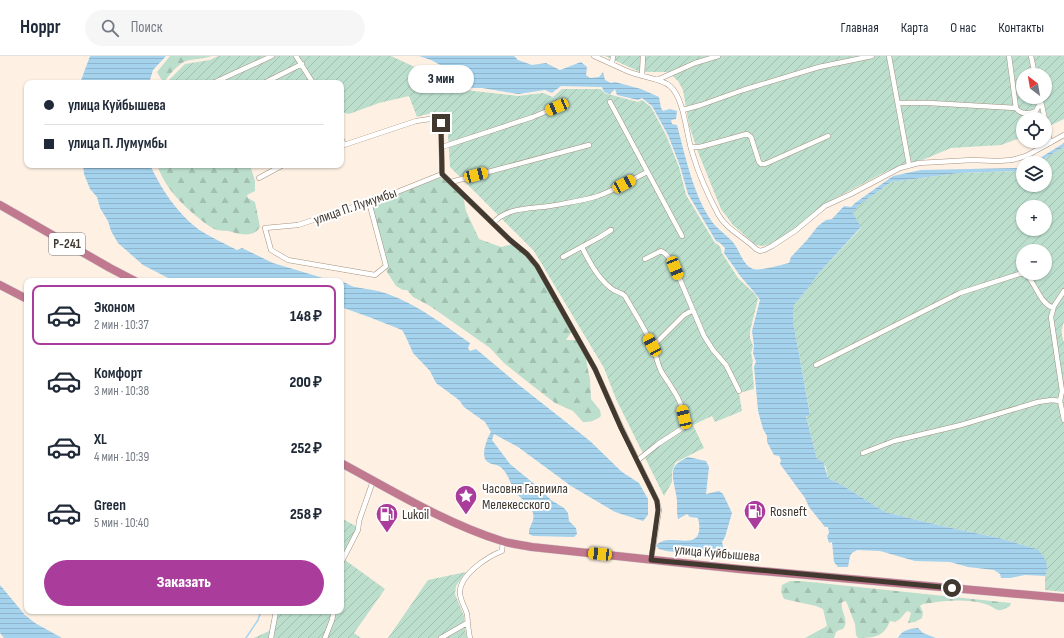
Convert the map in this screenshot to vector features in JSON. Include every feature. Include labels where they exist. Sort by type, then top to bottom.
[{"type":"highway","name":"Р-241","points":[[0,205],[129,278]]},
{"type":"highway","points":[[0,285],[24,298]]},
{"type":"highway","name":"улица Куйбышева","points":[[344,465],[444,518],[470,530],[503,541],[540,548],[651,560],[1062,598]]},
{"type":"street","points":[[220,80],[272,56]]},
{"type":"street","points":[[296,56],[311,80]]},
{"type":"street","points":[[594,56],[628,71],[666,82],[674,90],[679,97],[691,147],[701,176],[722,220],[760,251],[783,239],[825,206],[852,194],[890,172],[909,165],[972,160],[1012,160],[1026,156],[1041,148]]},
{"type":"street","points":[[612,64],[613,56]]},
{"type":"street","points":[[642,76],[643,56]]},
{"type":"street","points":[[657,80],[695,63],[718,56]]},
{"type":"street","points":[[683,110],[819,67],[872,56]]},
{"type":"street","points":[[890,56],[909,165]]},
{"type":"street","points":[[1009,56],[1016,108]]},
{"type":"street","points":[[1031,56],[1034,68]]},
{"type":"street","points":[[270,80],[302,64]]},
{"type":"street","points":[[610,102],[682,236]]},
{"type":"street","points":[[442,147],[533,117],[566,103]]},
{"type":"street","points":[[898,103],[952,104],[1016,108],[1020,112],[1032,113],[1036,111],[1038,104]]},
{"type":"street","points":[[344,144],[416,121],[430,119],[437,120],[441,123],[442,174],[510,240],[527,254],[537,266],[595,369],[621,428],[657,501],[658,510],[651,560]]},
{"type":"street","points":[[691,147],[700,147],[747,134],[751,136],[759,162],[761,164],[765,164],[828,136]]},
{"type":"street","points":[[1052,142],[1064,135]]},
{"type":"street","points":[[451,182],[589,145]]},
{"type":"street","points":[[259,178],[277,168]]},
{"type":"street","points":[[493,223],[501,215],[517,210],[549,206],[597,196],[615,189],[647,172]]},
{"type":"street","name":"улица П. Лумумбы","points":[[369,202],[386,266],[375,275],[288,260],[271,250],[265,228],[298,225],[369,202],[442,174]]},
{"type":"street","points":[[563,257],[611,230]]},
{"type":"street","points":[[582,247],[591,265],[602,279],[613,290],[623,293],[625,296],[653,346],[661,371],[679,400],[685,422],[681,429],[658,444],[638,460]]},
{"type":"street","points":[[646,259],[658,252],[663,251],[675,268],[704,336],[713,350],[726,365],[738,391]]},
{"type":"street","points":[[816,365],[960,293],[1019,274],[1026,274],[1031,279],[1043,301],[1053,308]]},
{"type":"street","points":[[1064,291],[1053,308],[1051,317],[1062,391],[1060,402],[1064,420]]},
{"type":"street","points":[[653,346],[684,315],[693,310]]},
{"type":"street","points":[[863,453],[894,441],[962,425],[1038,402],[1052,400],[1060,402]]},
{"type":"street","points":[[344,557],[358,530],[359,521],[373,481]]},
{"type":"street","points":[[470,638],[466,612],[460,592],[462,583],[473,570],[492,556],[502,551],[503,541]]},
{"type":"street","points":[[271,638],[275,614]]},
{"type":"street","points":[[325,638],[333,614]]},
{"type":"street","points":[[441,638],[467,622]]},
{"type":"green space","points":[[170,56],[212,56],[183,62],[166,80],[161,79],[157,72]]},
{"type":"green space","points":[[218,56],[391,56],[465,90],[518,96],[543,93],[553,97],[562,89],[601,89],[604,93],[638,102],[642,100],[651,107],[666,135],[679,167],[686,195],[715,243],[720,247],[722,253],[738,278],[755,294],[758,299],[750,331],[750,338],[753,346],[751,353],[753,361],[754,389],[739,393],[742,411],[715,422],[712,416],[693,425],[704,448],[676,462],[672,473],[672,482],[664,496],[616,399],[604,368],[534,251],[450,167],[447,119],[436,114],[426,114],[417,117],[409,96],[379,103],[349,114],[344,113],[344,80],[169,80],[185,64],[210,60]]},
{"type":"green space","points":[[605,56],[1064,56],[1064,119],[1052,125],[1052,112],[1016,112],[1016,140],[1001,145],[951,148],[920,161],[887,171],[834,199],[777,242],[763,246],[756,245],[733,225],[721,209],[698,152],[689,125],[683,90],[678,81],[668,72],[640,72]]},
{"type":"green space","points":[[1064,147],[1064,322],[1062,327],[1062,337],[1064,342],[1064,592],[1045,590],[1045,576],[1047,571],[1037,549],[999,538],[885,512],[828,478],[826,467],[817,459],[806,415],[810,414],[793,321],[794,305],[818,274],[861,228],[853,213],[859,205],[891,182],[959,173],[1016,171],[1016,192],[1052,192],[1052,156],[1049,156]]},
{"type":"green space","points":[[158,168],[251,168],[255,181],[255,191],[247,195],[248,198],[255,202],[260,227],[251,234],[240,234],[217,230],[211,227],[194,214],[175,196],[169,189]]},
{"type":"green space","points":[[438,178],[445,179],[463,196],[466,211],[479,239],[501,247],[513,244],[526,255],[536,267],[572,331],[566,340],[577,340],[586,357],[590,379],[591,399],[600,410],[601,416],[599,418],[588,422],[583,422],[573,411],[555,403],[529,383],[504,363],[490,348],[430,306],[413,297],[407,290],[403,290],[396,286],[387,272],[371,204]]},
{"type":"green space","points":[[344,520],[361,529],[345,560],[385,589],[354,633],[361,638],[254,638],[269,631],[273,614],[344,614]]},
{"type":"green space","points":[[466,572],[456,586],[455,594],[464,616],[467,638],[388,638],[428,580]]},
{"type":"green space","points":[[790,581],[1011,603],[1010,606],[1001,610],[996,610],[989,605],[970,601],[946,601],[923,604],[920,606],[923,612],[922,618],[915,622],[908,623],[911,613],[908,611],[895,622],[890,621],[885,630],[878,636],[858,638],[856,635],[855,624],[846,601],[842,602],[842,609],[846,622],[845,626],[843,629],[836,632],[834,638],[805,638],[827,626],[823,609],[784,599],[781,592],[782,585]]},
{"type":"water","points":[[90,56],[166,56],[153,70],[150,80],[81,80]]},
{"type":"water","points":[[419,56],[514,56],[518,60],[532,65],[546,63],[560,70],[581,62],[587,67],[586,75],[590,78],[599,77],[603,72],[605,80],[611,83],[615,82],[641,89],[659,97],[663,111],[670,109],[677,111],[676,119],[671,120],[672,124],[677,125],[695,189],[706,213],[715,226],[733,242],[747,265],[753,269],[765,269],[789,263],[791,257],[818,226],[826,220],[832,219],[844,206],[851,207],[893,176],[921,170],[1016,168],[1016,171],[959,173],[891,182],[859,205],[853,213],[861,227],[818,274],[794,305],[793,321],[810,415],[806,416],[817,459],[823,462],[828,478],[885,512],[999,538],[1037,549],[1047,565],[1045,576],[1025,575],[1001,578],[1000,574],[994,570],[968,567],[950,562],[915,561],[880,551],[857,550],[850,556],[848,567],[838,567],[834,562],[832,542],[829,543],[827,536],[829,533],[828,527],[825,527],[809,507],[805,498],[780,464],[781,460],[779,456],[774,455],[767,442],[767,436],[763,429],[758,411],[754,366],[756,362],[753,353],[754,346],[752,331],[760,300],[724,253],[725,248],[716,241],[688,194],[680,166],[668,135],[652,106],[642,98],[638,100],[617,95],[615,89],[610,94],[604,92],[602,87],[561,86],[552,93],[545,90],[518,94],[482,88],[459,88],[455,73],[431,60]]},
{"type":"water","points":[[1064,143],[1064,147],[1049,156],[1043,156]]},
{"type":"water","points":[[83,168],[152,168],[159,183],[176,208],[198,229],[237,250],[242,248],[273,263],[323,278],[168,278],[143,265],[118,243],[100,208],[97,197],[90,189]]},
{"type":"water","points":[[344,283],[384,293],[410,304],[470,343],[468,348],[470,351],[476,349],[590,441],[622,472],[639,483],[648,499],[648,515],[643,521],[615,512],[571,486],[518,447],[494,434],[492,440],[510,464],[551,500],[564,508],[568,513],[569,521],[576,528],[577,534],[574,537],[533,536],[529,534],[534,517],[530,508],[514,490],[502,468],[489,463],[485,459],[485,445],[491,432],[485,422],[464,407],[459,400],[436,383],[430,371],[413,353],[402,330],[344,308]]},
{"type":"water","points":[[688,457],[706,461],[709,467],[706,494],[719,491],[723,494],[732,513],[725,537],[722,542],[723,546],[721,555],[716,557],[666,551],[659,549],[656,546],[661,542],[668,540],[684,541],[692,540],[697,537],[699,530],[698,518],[690,517],[687,514],[678,519],[677,497],[673,480],[675,466]]},
{"type":"water","points":[[0,585],[25,615],[35,623],[62,638],[4,638],[0,633]]},
{"type":"water","points":[[918,628],[923,633],[936,638],[898,638],[906,630]]},
{"type":"waterway","points":[[246,638],[258,620],[260,614]]},
{"type":"place","name":"Часовня Гавриила Мелекесского","points":[[466,516]]},
{"type":"place","name":"Rosneft","points":[[755,530]]},
{"type":"place","name":"Lukoil","points":[[387,534]]},
{"type":"route","points":[[441,123],[442,174],[510,240],[527,254],[537,266],[595,369],[621,428],[652,488],[657,501],[658,510],[651,560],[952,588]]}]
